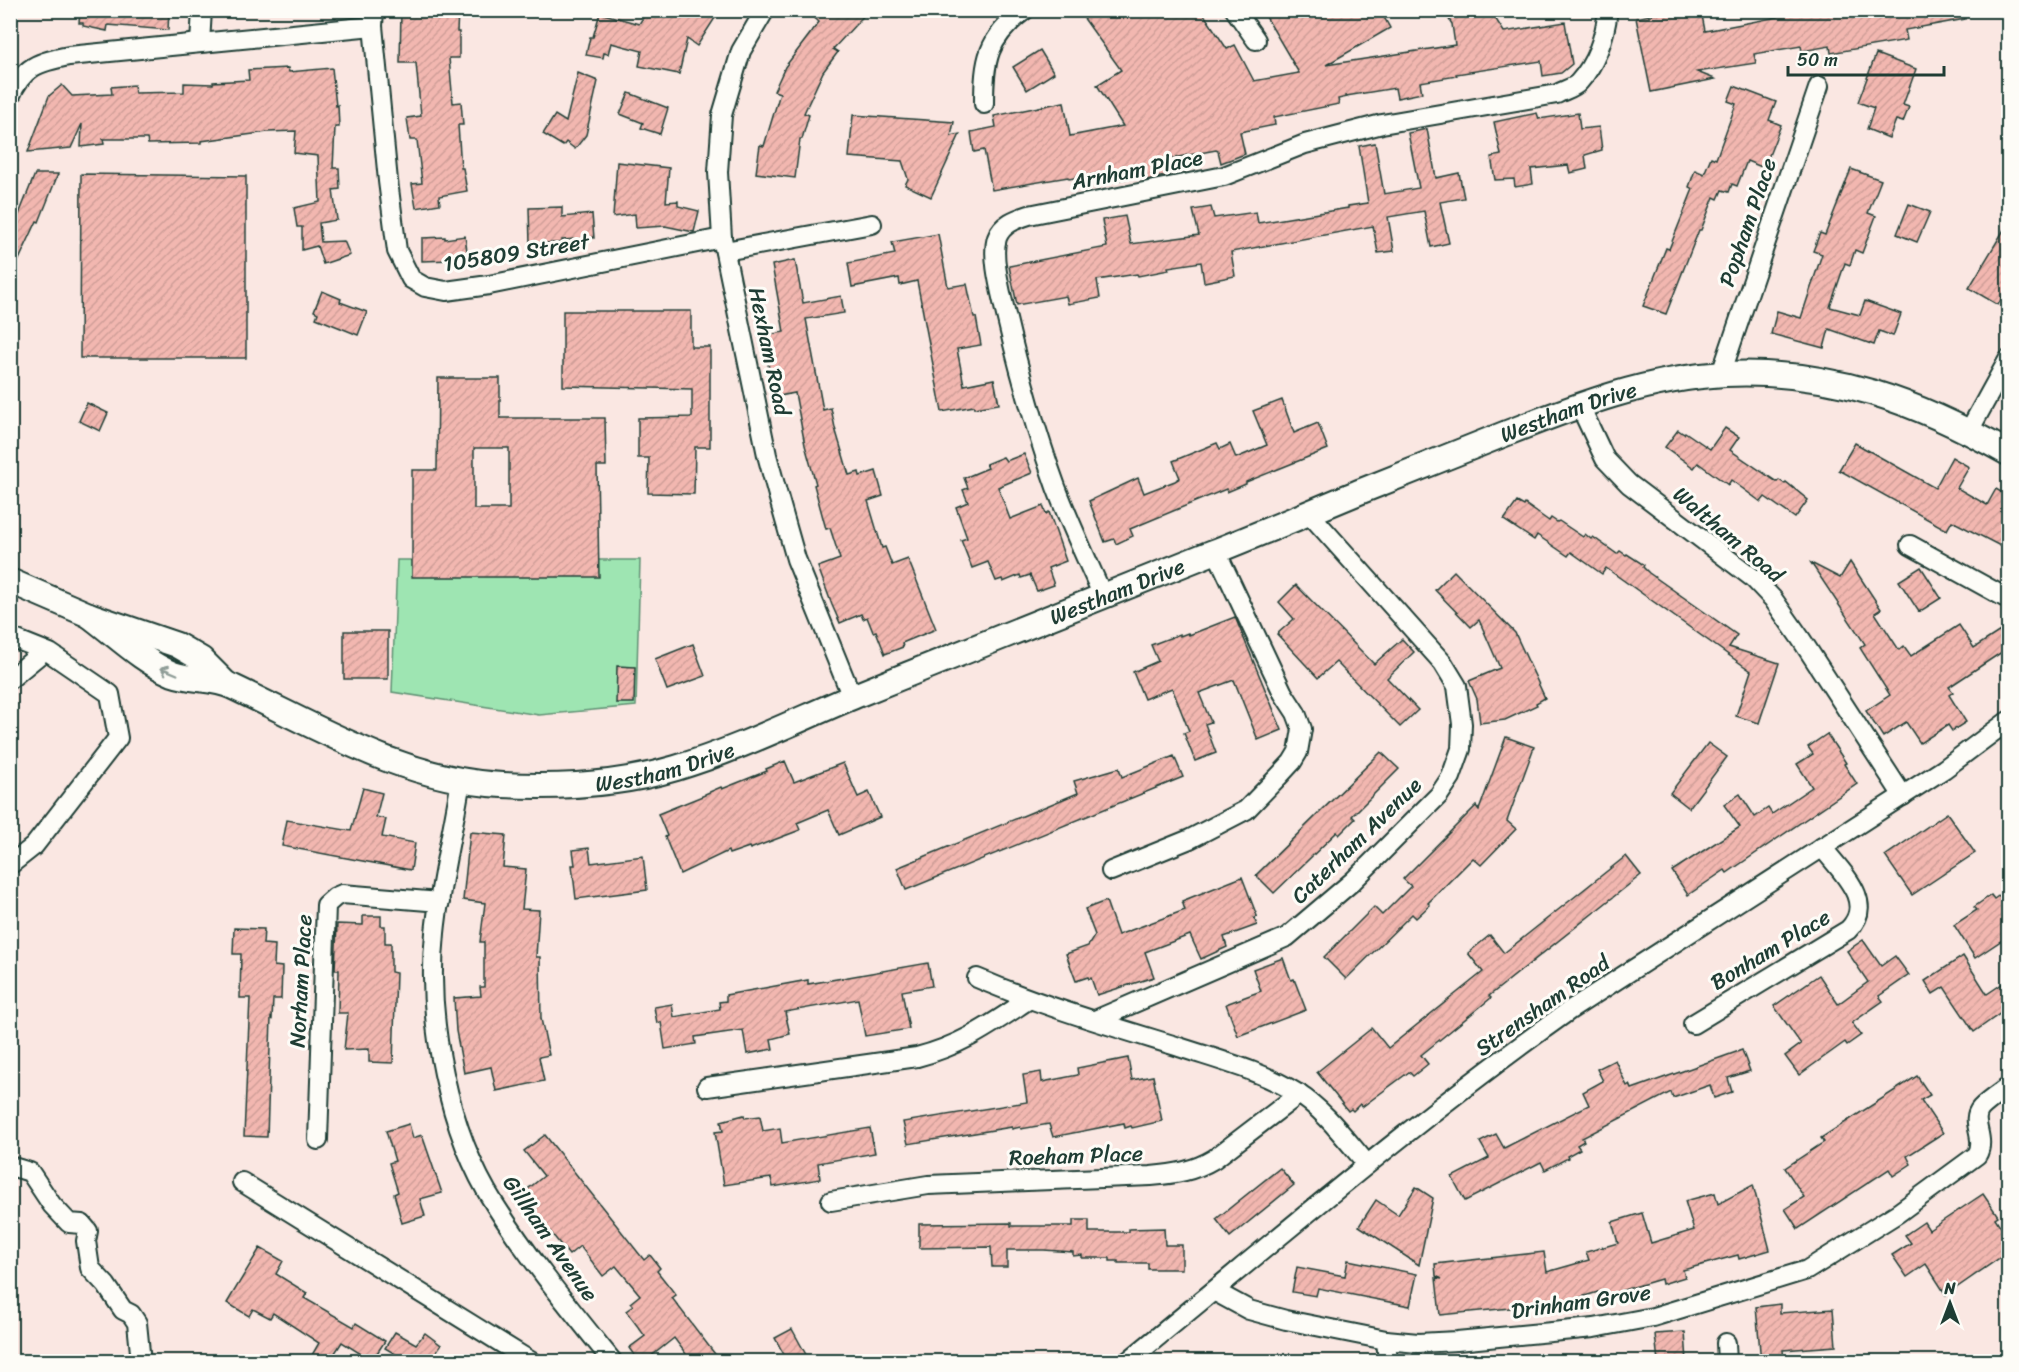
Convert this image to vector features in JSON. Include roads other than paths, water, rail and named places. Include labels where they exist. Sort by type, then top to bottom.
[{"type":"street","points":[[200,43],[202,10]]},
{"type":"street","name":"Hexham Road","points":[[765,10],[741,51],[722,114],[718,172],[723,245],[767,455],[796,559],[852,697]]},
{"type":"street","points":[[984,104],[984,72],[994,42],[1004,28],[1025,10]]},
{"type":"street","points":[[1235,10],[1256,40]]},
{"type":"street","name":"Arnham Place","points":[[1103,597],[1057,489],[1033,420],[1001,291],[995,254],[997,238],[1003,228],[1013,220],[1029,215],[1224,176],[1305,144],[1382,123],[1557,94],[1577,84],[1591,64],[1599,49],[1608,10]]},
{"type":"street","points":[[10,97],[15,85],[28,69],[50,60],[93,52],[200,43],[374,19]]},
{"type":"street","name":"105809 Street","points":[[374,19],[388,181],[397,251],[411,279],[425,287],[446,291],[489,285],[723,245],[872,224]]},
{"type":"street","name":"Popham Place","points":[[1720,374],[1818,86]]},
{"type":"street","points":[[1969,431],[2008,360]]},
{"type":"street","name":"Westham Drive","points":[[10,581],[89,615],[158,667],[196,680],[225,683],[363,751],[414,769],[461,780],[500,785],[608,782],[661,772],[728,750],[852,697],[1308,512],[1580,406],[1648,384],[1720,374],[1782,374],[1826,380],[1881,393],[1969,431],[2008,453]]},
{"type":"street","name":"Waltham Road","points":[[1580,406],[1605,459],[1629,484],[1753,578],[1773,599],[1903,796]]},
{"type":"street","name":"Caterham Avenue","points":[[1095,1020],[1287,937],[1353,881],[1439,795],[1451,777],[1461,749],[1462,724],[1457,686],[1443,663],[1308,512]]},
{"type":"street","points":[[1910,544],[2008,599]]},
{"type":"street","points":[[1112,871],[1190,839],[1245,810],[1292,762],[1298,752],[1302,729],[1296,713],[1283,693],[1216,551]]},
{"type":"street","points":[[10,640],[15,639],[44,651],[110,694],[118,738],[34,846],[10,865]]},
{"type":"street","points":[[10,679],[44,651]]},
{"type":"street","name":"Strensham Road","points":[[1127,1362],[1367,1164],[1523,1044],[1570,1010],[1903,796],[1975,748],[2008,721]]},
{"type":"street","name":"Gillham Avenue","points":[[461,780],[435,933],[433,974],[434,1012],[452,1106],[466,1150],[494,1204],[530,1256],[613,1362]]},
{"type":"street","name":"Bonham Place","points":[[1693,1024],[1855,924],[1860,910],[1858,895],[1822,847]]},
{"type":"street","name":"Norham Place","points":[[318,1140],[326,905],[342,894],[440,902]]},
{"type":"street","points":[[976,978],[1028,1000],[1277,1081],[1299,1094],[1321,1112],[1367,1164]]},
{"type":"street","points":[[707,1087],[917,1057],[940,1051],[975,1035],[1028,1000]]},
{"type":"street","name":"Drinham Grove","points":[[1214,1291],[1249,1310],[1286,1320],[1386,1340],[1418,1343],[1594,1328],[1653,1317],[1807,1270],[1898,1213],[1977,1155],[1981,1140],[1976,1121],[1977,1115],[1980,1109],[2008,1087]]},
{"type":"street","name":"Roeham Place","points":[[831,1201],[928,1185],[1151,1176],[1185,1172],[1201,1167],[1299,1094]]},
{"type":"street","points":[[10,1166],[30,1172],[52,1205],[69,1223],[82,1224],[88,1231],[86,1241],[90,1268],[106,1285],[123,1310],[131,1314],[137,1323],[141,1362]]},
{"type":"street","points":[[242,1182],[531,1362]]},
{"type":"street","points":[[1386,1340],[1388,1362]]}]
